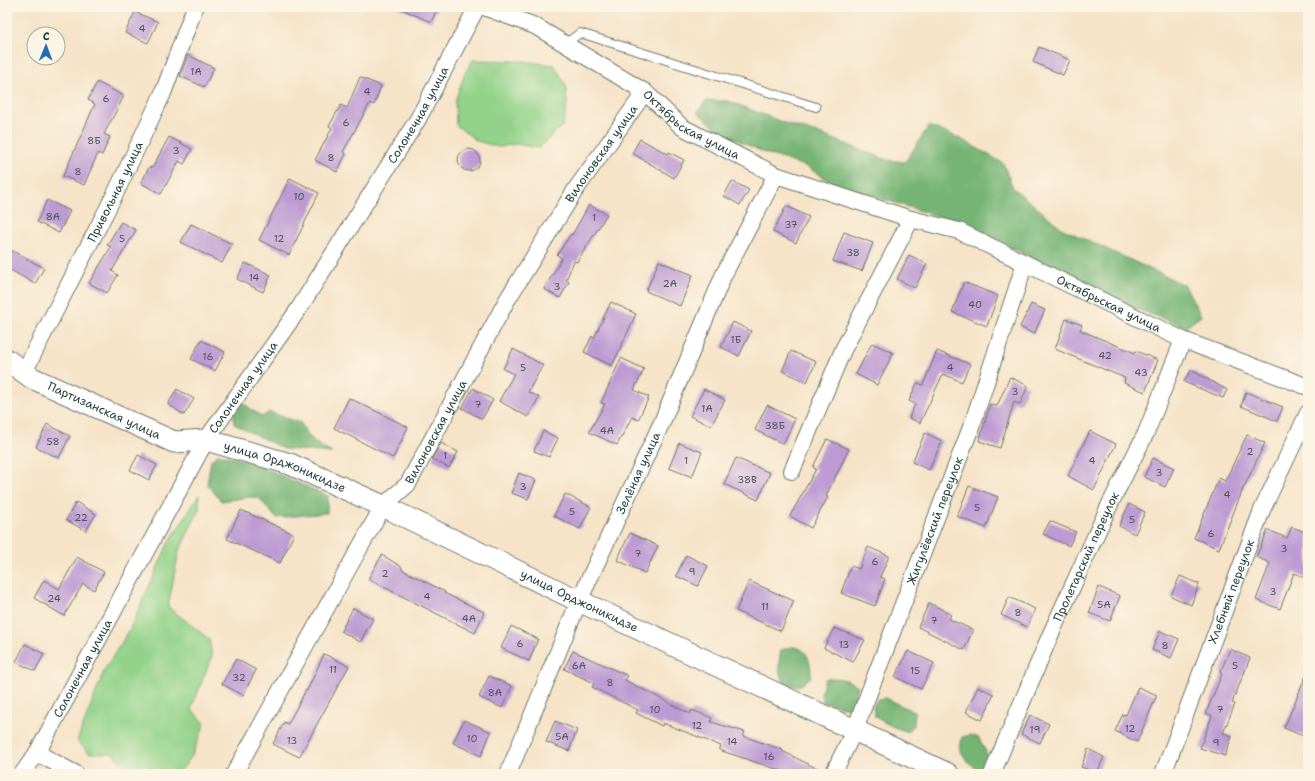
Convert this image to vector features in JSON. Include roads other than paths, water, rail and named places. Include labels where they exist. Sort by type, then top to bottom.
[{"type":"street","name":"Привольная улица","points":[[24,372],[117,190],[163,93],[195,7]]},
{"type":"street","name":"Солонечная улица","points":[[22,774],[37,753],[206,440],[298,310],[414,126],[477,7]]},
{"type":"street","name":"Октябрьская улица","points":[[484,7],[535,26],[645,92],[682,127],[776,175],[911,219],[959,231],[1183,340],[1308,387]]},
{"type":"street","name":"Вилоновская улица","points":[[234,774],[383,506],[408,484],[507,300],[576,189],[645,92]]},
{"type":"street","name":"Зелёная улица","points":[[508,774],[579,601],[662,422],[724,274],[776,175]]},
{"type":"street","points":[[792,471],[844,350],[911,219]]},
{"type":"street","name":"Жигулёвский переулок","points":[[833,774],[854,729],[973,422],[1025,263]]},
{"type":"street","name":"Пролетарский переулок","points":[[992,774],[1049,638],[1110,504],[1146,433],[1183,340]]},
{"type":"street","name":"Партизанская улица","points":[[7,360],[32,378],[174,442],[206,440]]},
{"type":"street","name":"Хлебный переулок","points":[[1163,774],[1262,510],[1308,413]]},
{"type":"street","name":"улица Орджоникидзе","points":[[206,440],[290,464],[383,506],[579,601],[948,774]]},
{"type":"street","points":[[37,753],[76,774]]},
{"type":"lane","points":[[565,44],[580,34],[816,107]]}]
